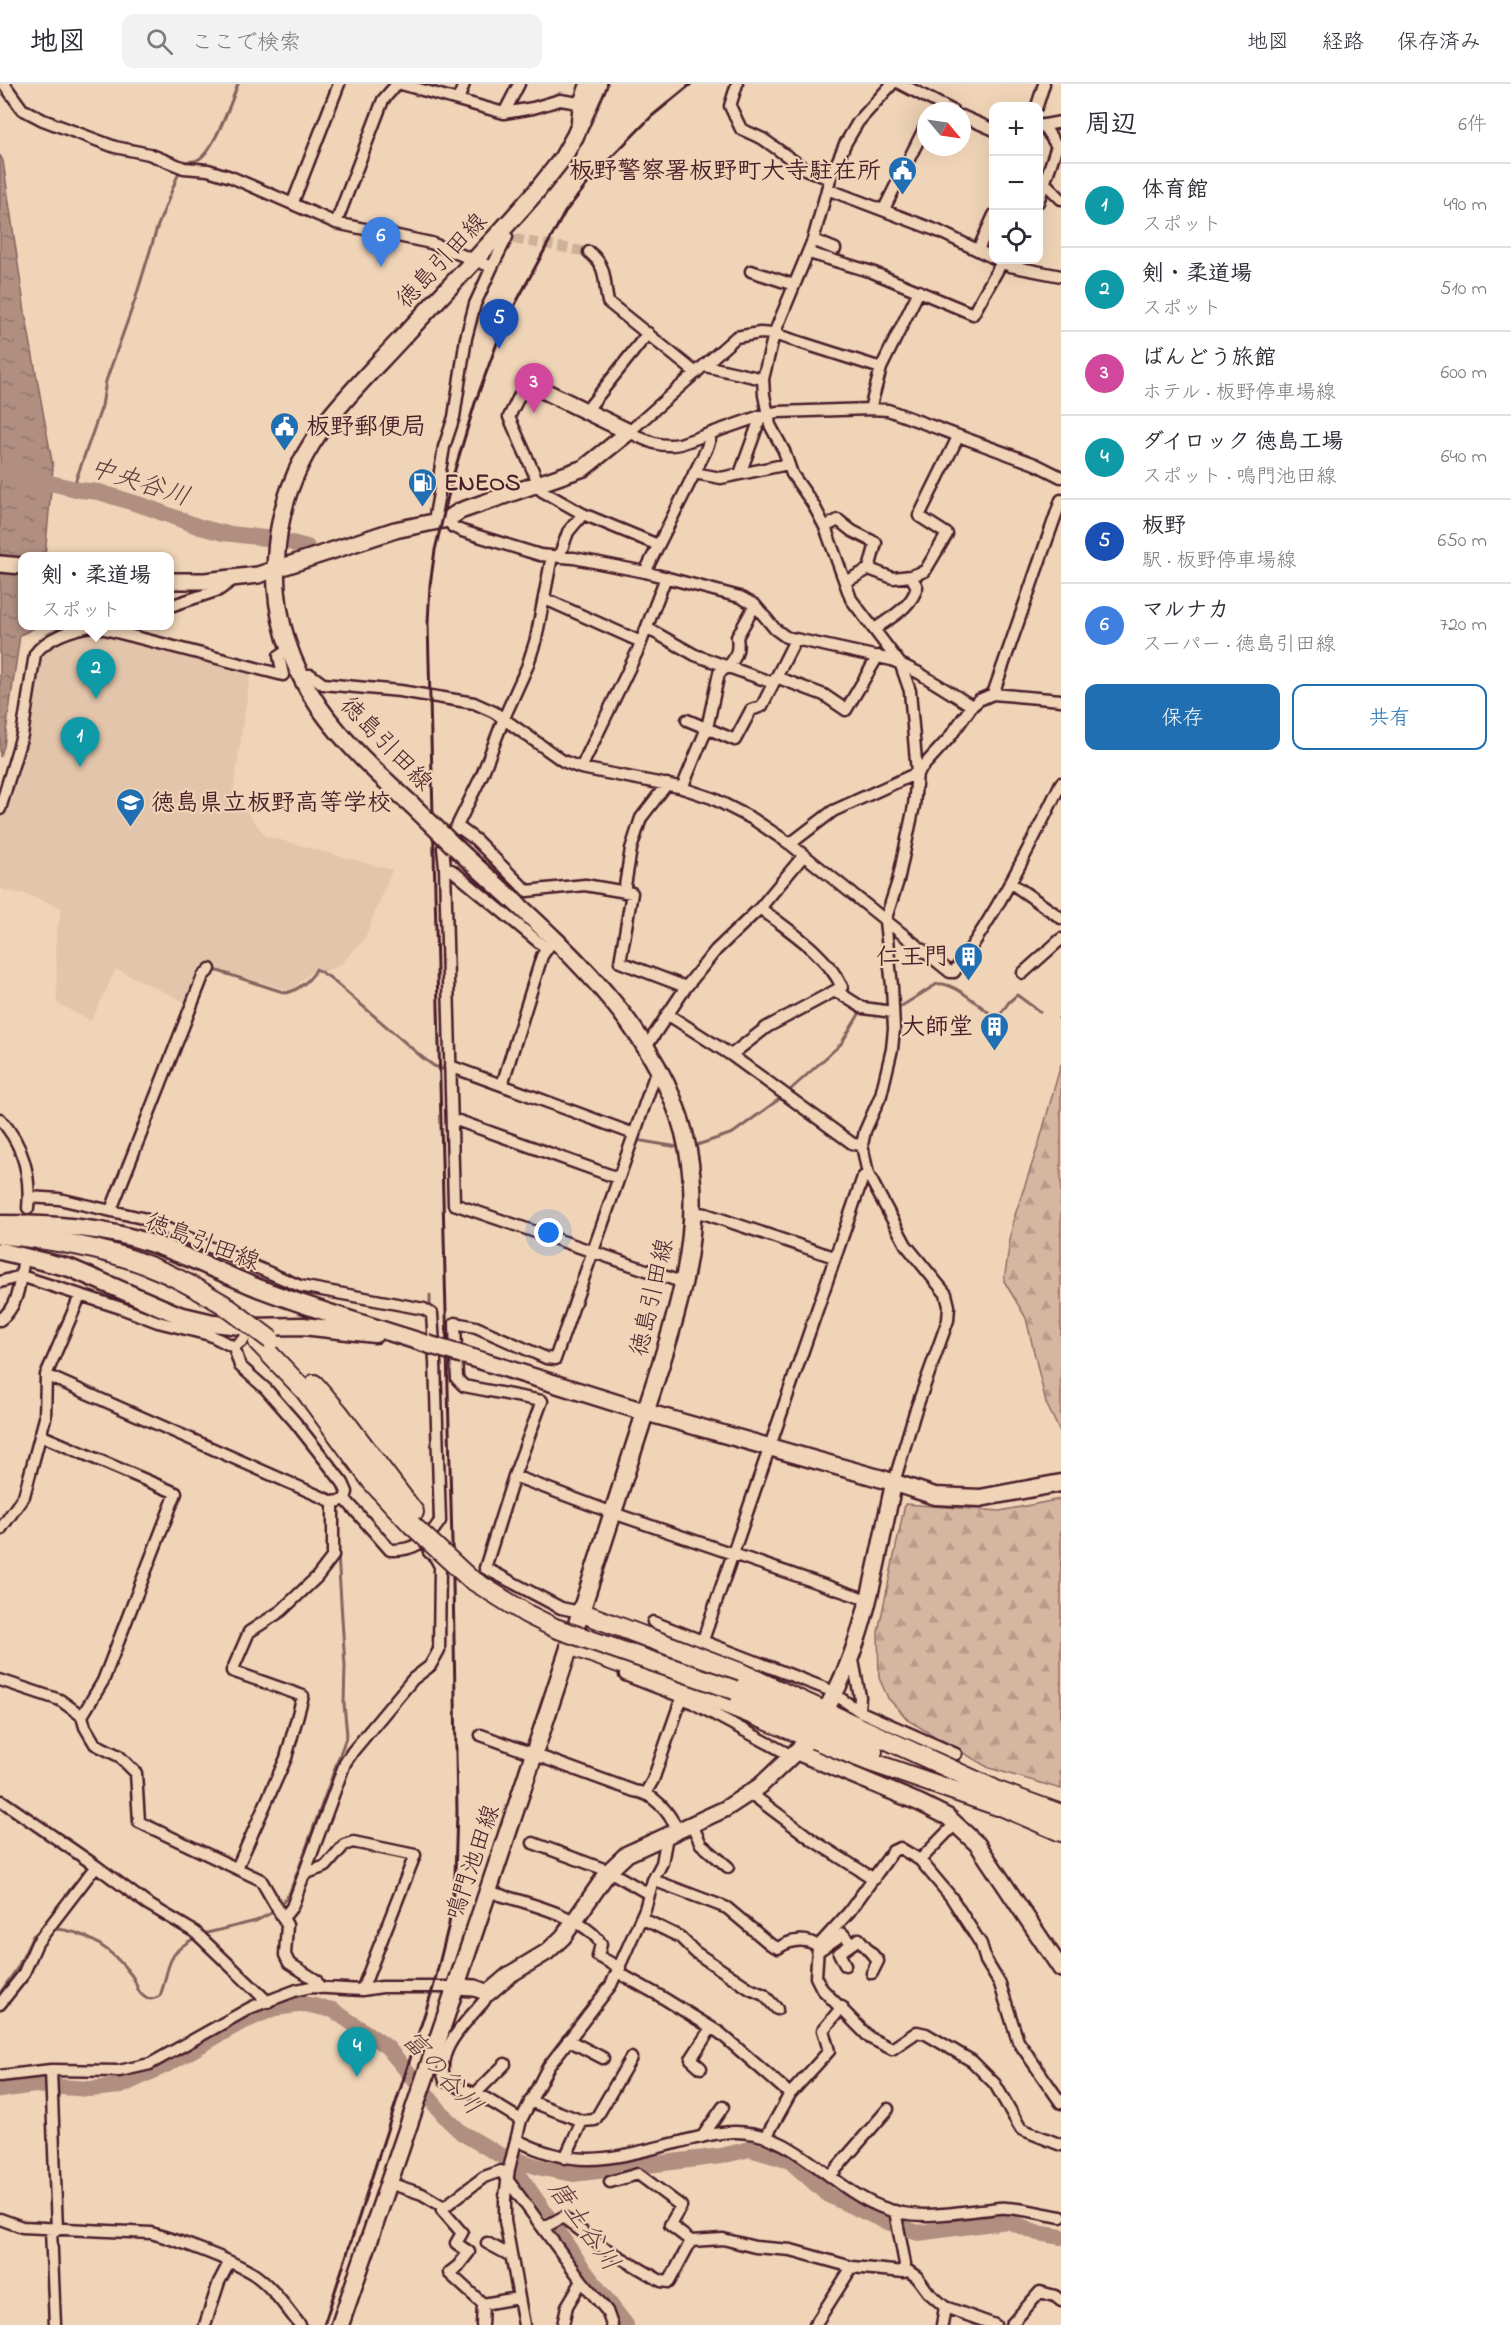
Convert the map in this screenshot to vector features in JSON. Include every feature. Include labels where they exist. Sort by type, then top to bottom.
[{"type":"highway","points":[[5,1239],[110,1260],[219,1306],[260,1336],[372,1482],[474,1570],[507,1592],[558,1619],[736,1686],[996,1798]]},
{"type":"highway","points":[[580,1612],[740,1671],[1061,1832]]},
{"type":"highway","points":[[570,1645],[681,1686],[889,1769],[1061,1814]]},
{"type":"main road","name":"徳島引田線","points":[[598,84],[575,136],[556,167],[516,215],[345,399],[312,444],[294,477],[282,509],[278,533],[276,597],[289,649],[300,675],[340,734],[550,944],[595,981],[645,1046],[670,1092],[688,1150],[691,1212],[689,1254],[672,1329],[645,1412]]},
{"type":"main road","name":"徳島引田線","points":[[5,1239],[108,1232],[151,1243],[260,1279],[405,1337],[645,1412],[894,1482],[935,1496],[980,1498],[1061,1483]]},
{"type":"main road","name":"徳島引田線","points":[[5,1239],[179,1315],[260,1336],[303,1326],[405,1337]]},
{"type":"main road","name":"鳴門池田線","points":[[340,2325],[534,1755],[645,1412]]},
{"type":"street","points":[[4,84],[22,109],[115,147],[149,154],[181,167],[208,170],[231,177],[293,202],[336,223],[431,243],[492,267]]},
{"type":"street","points":[[293,202],[339,84]]},
{"type":"street","points":[[336,223],[383,100],[399,84],[504,112],[533,108],[560,100],[579,103]]},
{"type":"street","points":[[458,100],[464,84]]},
{"type":"street","points":[[504,112],[519,84]]},
{"type":"street","points":[[575,136],[579,103],[586,84]]},
{"type":"street","points":[[737,84],[730,106],[741,129],[763,140],[829,184],[989,256]]},
{"type":"street","points":[[740,474],[763,415],[763,379],[774,334],[813,240],[829,184],[845,144],[858,122],[892,84]]},
{"type":"street","points":[[901,84],[928,102]]},
{"type":"street","points":[[1039,102],[1044,84]]},
{"type":"street","points":[[971,120],[989,128]]},
{"type":"street","points":[[1043,125],[1061,122]]},
{"type":"street","points":[[1043,130],[1057,146],[1043,188]]},
{"type":"street","points":[[884,209],[917,143]]},
{"type":"street","points":[[1045,183],[1061,199]]},
{"type":"street","points":[[441,520],[440,471],[444,447],[454,417],[466,338],[475,304],[492,267],[511,238],[516,215]]},
{"type":"street","points":[[978,250],[989,224]]},
{"type":"street","points":[[813,240],[835,249]]},
{"type":"street","points":[[589,252],[601,263],[605,274],[608,302],[648,333],[700,370],[763,379]]},
{"type":"street","points":[[808,253],[872,272],[973,314],[995,264]]},
{"type":"street","points":[[1018,264],[1061,276]]},
{"type":"street","points":[[751,271],[794,285]]},
{"type":"street","points":[[870,409],[880,368],[919,291]]},
{"type":"street","points":[[586,411],[648,333]]},
{"type":"street","points":[[174,581],[234,579],[258,575],[395,530],[441,520],[460,511],[584,468],[629,432],[736,337],[760,333],[774,334],[880,368]]},
{"type":"street","points":[[658,545],[583,514],[543,491],[538,485],[508,417],[526,382],[657,445],[668,446],[709,435],[763,415],[888,410],[1035,464],[1061,477]]},
{"type":"street","points":[[763,415],[792,474],[813,504],[825,527],[851,599],[901,665],[910,691],[917,773],[914,806],[898,880],[885,921],[894,1029],[889,1068],[881,1095],[865,1131],[862,1145],[868,1174],[906,1245],[946,1294],[949,1306],[948,1320],[915,1412],[894,1482],[868,1600],[852,1652],[832,1699]]},
{"type":"street","points":[[645,572],[706,450],[709,435]]},
{"type":"street","points":[[869,569],[893,578],[911,576],[924,571],[947,534],[919,516],[958,437]]},
{"type":"street","points":[[694,473],[721,478],[788,464]]},
{"type":"street","points":[[993,694],[997,677],[1061,500]]},
{"type":"street","points":[[583,514],[567,532],[556,556],[527,668],[504,718],[482,775],[457,826],[443,848],[446,867],[454,1204],[684,1283]]},
{"type":"street","points":[[441,520],[462,531],[525,551],[645,572],[740,597],[755,605],[775,629],[786,637],[878,656],[919,673],[972,706]]},
{"type":"street","points":[[825,527],[838,520],[852,531],[876,543],[869,569],[845,582]]},
{"type":"street","points":[[0,564],[18,566]]},
{"type":"street","points":[[875,629],[907,606],[914,597],[917,587],[911,576]]},
{"type":"street","points":[[581,768],[642,642],[666,577]]},
{"type":"street","points":[[174,605],[219,590],[234,579]]},
{"type":"street","points":[[545,599],[642,642]]},
{"type":"street","points":[[682,788],[707,728],[719,673],[729,666],[739,648],[737,637],[755,605]]},
{"type":"street","points":[[647,628],[694,655],[824,695],[846,710],[878,656]]},
{"type":"street","points":[[0,809],[22,735],[34,654],[52,639],[74,630]]},
{"type":"street","points":[[109,630],[283,675],[279,656],[289,649]]},
{"type":"street","points":[[687,720],[735,740],[751,710],[762,706],[795,640]]},
{"type":"street","points":[[300,675],[311,675],[322,684],[474,703],[504,718],[563,761],[581,768],[667,784],[712,798],[753,819],[790,844],[950,972],[954,972],[992,916],[1061,783]]},
{"type":"street","points":[[790,844],[833,811],[917,773],[979,700],[993,694],[1061,700]]},
{"type":"street","points":[[624,892],[631,849],[641,818],[667,784]]},
{"type":"street","points":[[457,826],[476,840],[527,891],[585,885],[632,893],[620,962],[686,987]]},
{"type":"street","points":[[645,1046],[686,987],[716,950],[760,908],[804,855]]},
{"type":"street","points":[[446,867],[550,944],[542,956],[502,1085]]},
{"type":"street","points":[[1011,883],[1061,918]]},
{"type":"street","points":[[731,1055],[767,1027],[842,987],[825,962],[809,946],[760,908]]},
{"type":"street","points":[[1023,973],[1061,939]]},
{"type":"street","points":[[111,1210],[203,976],[210,969]]},
{"type":"street","points":[[836,990],[863,1008],[893,1012]]},
{"type":"street","points":[[667,1014],[731,1055],[853,1144],[862,1145]]},
{"type":"street","points":[[450,1070],[502,1085],[634,1134]]},
{"type":"street","points":[[580,1612],[561,1608],[485,1568],[514,1476],[542,1401],[464,1386],[457,1379],[455,1323],[476,1327],[546,1358],[555,1359],[654,1078],[659,1072]]},
{"type":"street","points":[[0,1119],[21,1152],[26,1165],[28,1208]]},
{"type":"street","points":[[459,1120],[618,1178]]},
{"type":"street","points":[[703,1640],[834,1257],[863,1177],[868,1174]]},
{"type":"street","points":[[29,1197],[59,1199],[142,1218],[260,1279],[424,1310],[432,1314],[434,1319],[440,1521],[432,1533],[419,1545],[404,1550],[390,1550],[345,1499]]},
{"type":"street","points":[[691,1212],[706,1214],[834,1257]]},
{"type":"street","points":[[0,1282],[22,1270]]},
{"type":"street","points":[[22,1270],[80,1296],[158,1322],[210,1335],[234,1347],[240,1366],[280,1405],[343,1484],[347,1492],[345,1499]]},
{"type":"street","points":[[0,1320],[9,1314],[20,1290],[22,1270]]},
{"type":"street","points":[[0,1530],[24,1496],[45,1418],[46,1375],[80,1296]]},
{"type":"street","points":[[234,1347],[244,1340],[260,1336]]},
{"type":"street","points":[[46,1375],[333,1502],[345,1499]]},
{"type":"street","points":[[40,1435],[176,1493],[103,1681],[82,1716]]},
{"type":"street","points":[[514,1476],[613,1513],[868,1600]]},
{"type":"street","points":[[237,1868],[286,1758],[303,1696],[232,1671],[249,1632],[281,1611],[317,1577],[333,1556],[333,1502]]},
{"type":"street","points":[[281,1911],[292,1907],[345,1763],[353,1750],[413,1679],[430,1666],[440,1650],[440,1566],[435,1557],[419,1545]]},
{"type":"street","points":[[653,1622],[703,1640],[956,1754]]},
{"type":"street","points":[[852,1652],[860,1697],[859,1711]]},
{"type":"street","points":[[625,1675],[682,1697],[920,1803],[956,1823],[978,1845],[1061,1969]]},
{"type":"street","points":[[0,1680],[60,1700],[82,1716],[85,1727],[95,1744],[119,1756],[136,1773],[139,1822],[261,1880],[281,1911],[288,1934],[285,1955],[289,1963],[316,1980],[320,1988]]},
{"type":"street","points":[[646,1792],[653,1780],[682,1697]]},
{"type":"street","points":[[482,1735],[634,1791],[646,1792],[673,1820],[679,1830],[701,1844],[728,1867]]},
{"type":"street","points":[[521,2120],[475,2094],[445,2081],[441,2071],[451,2040],[484,2001],[488,1993],[509,1975],[547,1952],[563,1937],[609,1871],[627,1854],[707,1819],[750,1793],[799,1750]]},
{"type":"street","points":[[750,1793],[814,1841],[874,1879]]},
{"type":"street","points":[[2,1801],[146,1903],[195,1932],[268,2001]]},
{"type":"street","points":[[920,1860],[956,1823]]},
{"type":"street","points":[[524,2325],[505,2221],[505,2198],[521,2120],[548,2067],[611,1985],[641,1918],[653,1880],[679,1830]]},
{"type":"street","points":[[304,1874],[326,1866],[344,1845],[353,1842],[415,1855],[362,1990]]},
{"type":"street","points":[[533,1843],[609,1871],[649,1894]]},
{"type":"street","points":[[1061,2103],[1018,2041],[1000,1984],[986,1961],[981,1944],[951,1897],[920,1860],[900,1848],[893,1851],[849,1912],[818,1946],[816,1977],[822,1989],[870,2038],[892,2049],[917,2032],[926,2034],[972,2061],[995,2084],[1021,2129],[1061,2145]]},
{"type":"street","points":[[0,2004],[23,1975],[37,1943],[96,1866]]},
{"type":"street","points":[[653,1880],[727,1908],[778,1948],[788,1941],[801,1940],[818,1946],[821,1950],[843,1934],[852,1944]]},
{"type":"street","points":[[487,1891],[575,1920],[597,1937],[601,1944],[598,1956],[711,2028],[750,2057],[790,2094]]},
{"type":"street","points":[[641,1918],[680,1936],[695,1952],[750,1989],[764,1995],[777,2009]]},
{"type":"street","points":[[845,1965],[839,1953],[859,1939],[878,1961],[872,1972]]},
{"type":"street","points":[[0,2076],[51,2071],[119,2071],[150,2064],[252,2007],[297,1990],[454,1987],[475,1988],[488,1993]]},
{"type":"street","points":[[766,2137],[790,2094],[829,2051],[823,2030],[842,2007]]},
{"type":"street","points":[[701,2068],[691,2059],[711,2028]]},
{"type":"street","points":[[568,2040],[603,2058]]},
{"type":"street","points":[[530,2101],[582,2121],[596,2120],[631,2058]]},
{"type":"street","points":[[475,2094],[505,2064]]},
{"type":"street","points":[[51,2071],[55,2325]]},
{"type":"street","points":[[702,2137],[723,2107]]},
{"type":"street","points":[[830,2176],[888,2109]]},
{"type":"street","points":[[566,2158],[582,2121]]},
{"type":"street","points":[[516,2141],[566,2158],[590,2160],[733,2132],[766,2137],[784,2144],[856,2196],[882,2208],[915,2216],[1006,2208],[1061,2217]]},
{"type":"street","points":[[483,2304],[449,2273],[469,2252],[456,2243],[462,2233],[442,2210],[484,2177],[501,2171],[509,2174],[588,2281],[607,2311],[612,2325]]},
{"type":"street","points":[[610,2182],[638,2175],[681,2206],[670,2225],[691,2241],[723,2239],[755,2247],[791,2250],[852,2267],[904,2272],[895,2211]]},
{"type":"street","points":[[389,2183],[422,2194],[444,2207]]},
{"type":"street","points":[[547,2225],[563,2217],[601,2246],[640,2270],[661,2281],[669,2282],[691,2241]]},
{"type":"street","points":[[0,2219],[22,2227],[152,2233],[169,2238],[253,2274],[267,2286],[300,2325]]},
{"type":"street","points":[[487,2243],[511,2256]]},
{"type":"street","points":[[205,2325],[219,2282],[229,2263]]},
{"type":"street","points":[[815,2325],[852,2267]]},
{"type":"street","points":[[904,2268],[917,2277],[928,2292],[945,2307],[994,2325]]},
{"type":"street","points":[[563,2325],[567,2306],[588,2281]]},
{"type":"street","points":[[1011,2325],[1040,2292],[1055,2296],[1061,2301]]},
{"type":"street","points":[[483,2304],[518,2298]]},
{"type":"street","points":[[482,2325],[483,2304]]},
{"type":"street","points":[[942,2325],[945,2307]]},
{"type":"shaded area","name":"徳島県立板野高等学校","points":[[85,630],[251,670],[233,793],[265,836],[392,870],[364,940],[340,965],[323,972],[316,967],[291,991],[206,966],[201,971],[187,1003],[116,969],[91,1021],[57,1003],[56,934],[62,908],[26,894],[0,888],[0,820],[25,737],[35,663],[41,653],[70,635]]},
{"type":"green space","points":[[1061,1064],[1061,1434],[1046,1403],[1026,1318],[1004,1281],[1013,1221],[1039,1143]]},
{"type":"green space","points":[[1061,1499],[1061,1789],[989,1768],[909,1721],[888,1698],[879,1678],[878,1632],[905,1504],[1000,1511]]},
{"type":"water","points":[[0,155],[3,161],[25,312],[53,467],[45,552],[18,552],[18,630],[31,630],[20,635],[4,746],[0,757]]},
{"type":"waterway","points":[[73,488],[102,406],[106,381],[135,300],[157,228],[183,162],[197,160],[209,148],[221,126],[238,84]]},
{"type":"waterway","name":"中央谷川","points":[[0,471],[80,490],[99,492],[223,533],[265,538]]},
{"type":"waterway","name":"中央谷川","points":[[292,543],[307,547]]},
{"type":"waterway","points":[[215,970],[286,993],[304,984],[316,969],[329,977],[423,1058],[434,1066],[448,1071]]},
{"type":"waterway","points":[[900,1007],[937,984],[944,984],[960,991],[997,1019],[1017,995],[1040,1012]]},
{"type":"waterway","points":[[789,1091],[841,1044],[861,1011]]},
{"type":"waterway","points":[[454,1074],[614,1132]]},
{"type":"waterway","points":[[697,1145],[733,1133],[782,1097]]},
{"type":"waterway","points":[[636,1140],[678,1147]]},
{"type":"waterway","points":[[430,1295],[430,1311]]},
{"type":"waterway","points":[[431,1526],[434,1520],[434,1494]]},
{"type":"waterway","points":[[372,1522],[391,1544]]},
{"type":"waterway","points":[[280,1906],[289,1894],[347,1735],[338,1554]]},
{"type":"waterway","points":[[203,1934],[256,1921],[275,1911]]},
{"type":"waterway","points":[[52,1929],[86,1937],[107,1950],[132,1976],[141,1994],[149,1999],[160,1996],[173,1956],[186,1943],[197,1937]]},
{"type":"waterway","points":[[0,1993],[18,1967],[33,1936],[43,1931]]},
{"type":"waterway","name":"富の谷川","points":[[0,2090],[34,2085],[90,2089],[121,2086],[168,2064],[238,2024],[275,2008],[305,2004],[333,2010],[387,2047],[447,2119],[462,2133],[500,2155],[542,2168],[573,2174],[721,2156],[750,2149],[790,2161],[828,2195],[882,2220],[918,2233],[1008,2221],[1038,2233],[1061,2237]]},
{"type":"waterway","name":"唐土谷川","points":[[503,2157],[518,2173],[586,2273],[626,2325]]},
{"type":"tunnel","points":[[514,239],[589,252]]},
{"type":"railway","points":[[324,2325],[433,1988],[449,1924],[455,1876],[457,1811],[453,1581],[428,623],[435,550],[453,476],[475,403],[503,327],[565,212],[597,172],[652,116],[691,84]]},
{"type":"place","name":"板野警察署板野町大寺駐在所","points":[[902,196]]},
{"type":"place","name":"マルナカ","points":[[381,267]]},
{"type":"place","name":"板野","points":[[499,349]]},
{"type":"place","name":"ばんどう旅館","points":[[534,413]]},
{"type":"place","name":"板野郵便局","points":[[285,452]]},
{"type":"place","name":"ENEOS","points":[[423,508]]},
{"type":"place","name":"剣・柔道場","points":[[96,699]]},
{"type":"place","name":"体育館","points":[[80,767]]},
{"type":"place","name":"徳島県立板野高等学校","points":[[130,828]]},
{"type":"place","name":"仁王門","points":[[969,982]]},
{"type":"place","name":"大師堂","points":[[994,1052]]},
{"type":"place","name":"ダイロック 徳島工場","points":[[357,2077]]}]
